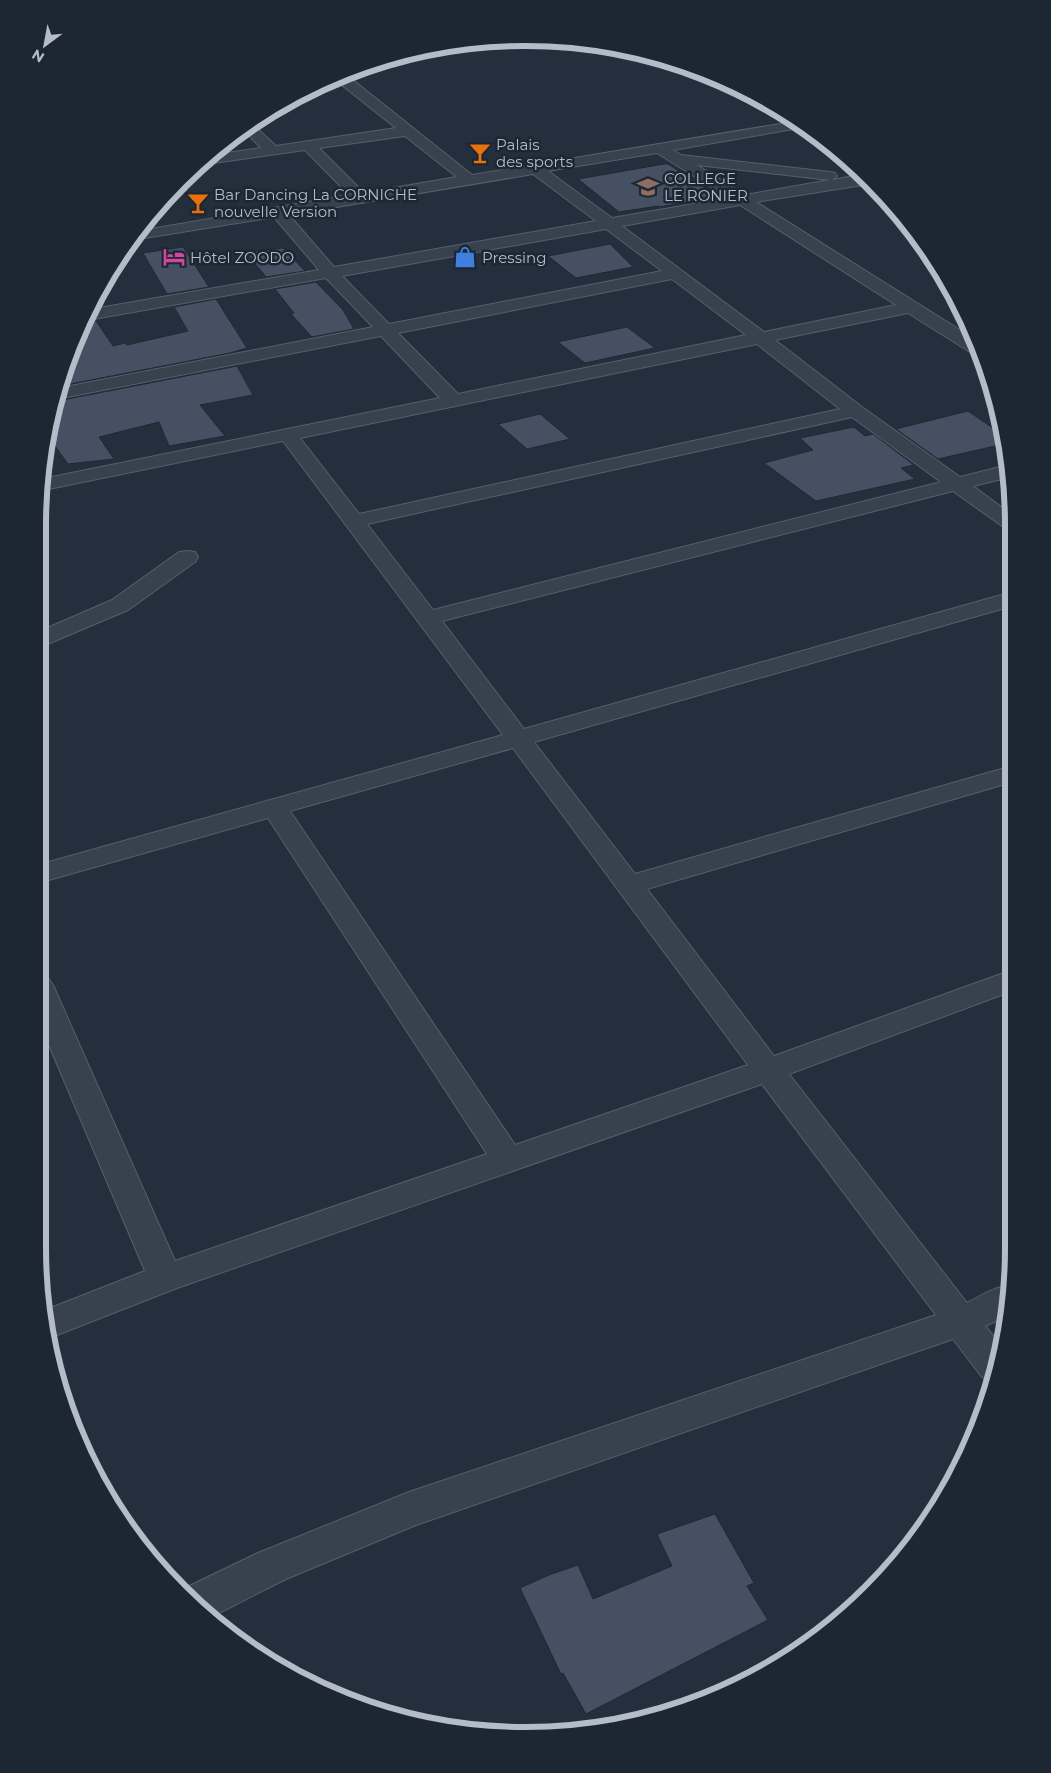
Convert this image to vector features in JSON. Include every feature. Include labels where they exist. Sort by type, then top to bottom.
[{"type":"street","points":[[346,81],[469,180]]},
{"type":"street","points":[[145,234],[790,126]]},
{"type":"street","points":[[253,132],[272,150]]},
{"type":"street","points":[[218,158],[408,132]]},
{"type":"street","points":[[308,145],[360,198]]},
{"type":"street","points":[[660,148],[968,343]]},
{"type":"street","points":[[677,159],[855,178]]},
{"type":"street","points":[[535,168],[855,411],[1005,519]]},
{"type":"street","points":[[97,313],[331,274],[857,180]]},
{"type":"street","points":[[278,212],[331,274],[454,402]]},
{"type":"street","points":[[66,393],[385,332],[674,274]]},
{"type":"street","points":[[48,483],[454,402],[911,307]]},
{"type":"street","points":[[354,521],[855,411]]},
{"type":"street","points":[[288,434],[768,1070],[991,1361]]},
{"type":"street","points":[[428,618],[1002,473]]},
{"type":"street","points":[[46,637],[120,605],[187,557]]},
{"type":"street","points":[[46,872],[1005,601]]},
{"type":"street","points":[[630,885],[1005,776]]},
{"type":"street","points":[[275,808],[507,1159]]},
{"type":"street","points":[[52,1322],[165,1278],[768,1070],[1005,983]]},
{"type":"street","points":[[46,1003],[165,1278]]},
{"type":"street","points":[[202,1600],[272,1566],[409,1510],[962,1321],[1002,1303]]},
{"type":"building","name":"COLLEGE LE RONIER","points":[[668,164],[718,196],[660,207],[619,212],[578,179]]},
{"type":"building","points":[[610,244],[633,267],[576,278],[548,256]]},
{"type":"building","points":[[183,247],[209,287],[167,294],[143,253]]},
{"type":"building","points":[[283,248],[305,271],[266,277],[246,252]]},
{"type":"building","points":[[316,282],[343,310],[354,329],[312,337],[291,314],[294,313],[275,289]]},
{"type":"building","points":[[216,299],[247,348],[230,353],[68,384],[93,321],[96,321],[113,346],[125,343],[127,345],[188,331],[174,307]]},
{"type":"building","points":[[627,327],[655,348],[585,363],[558,342]]},
{"type":"building","points":[[237,366],[253,395],[200,405],[225,436],[169,446],[159,422],[99,437],[114,459],[68,464],[53,443],[63,400]]},
{"type":"building","points":[[968,411],[995,430],[998,445],[938,459],[896,429]]},
{"type":"building","points":[[540,414],[570,439],[527,449],[498,424]]},
{"type":"building","points":[[854,427],[865,436],[873,434],[914,465],[901,468],[915,479],[816,501],[764,463],[813,450],[800,438]]},
{"type":"building","points":[[715,1514],[754,1583],[747,1586],[768,1620],[586,1714],[563,1673],[561,1674],[520,1588],[578,1565],[593,1599],[672,1566],[657,1534]]},
{"type":"place","name":"Palais des sports","points":[[480,153]]},
{"type":"place","name":"COLLEGE LE RONIER","points":[[648,187]]},
{"type":"place","name":"Bar Dancing La CORNICHE nouvelle Version","points":[[198,203]]},
{"type":"place","name":"Hôtel ZOODO","points":[[174,257]]},
{"type":"place","name":"Pressing","points":[[465,257]]}]
